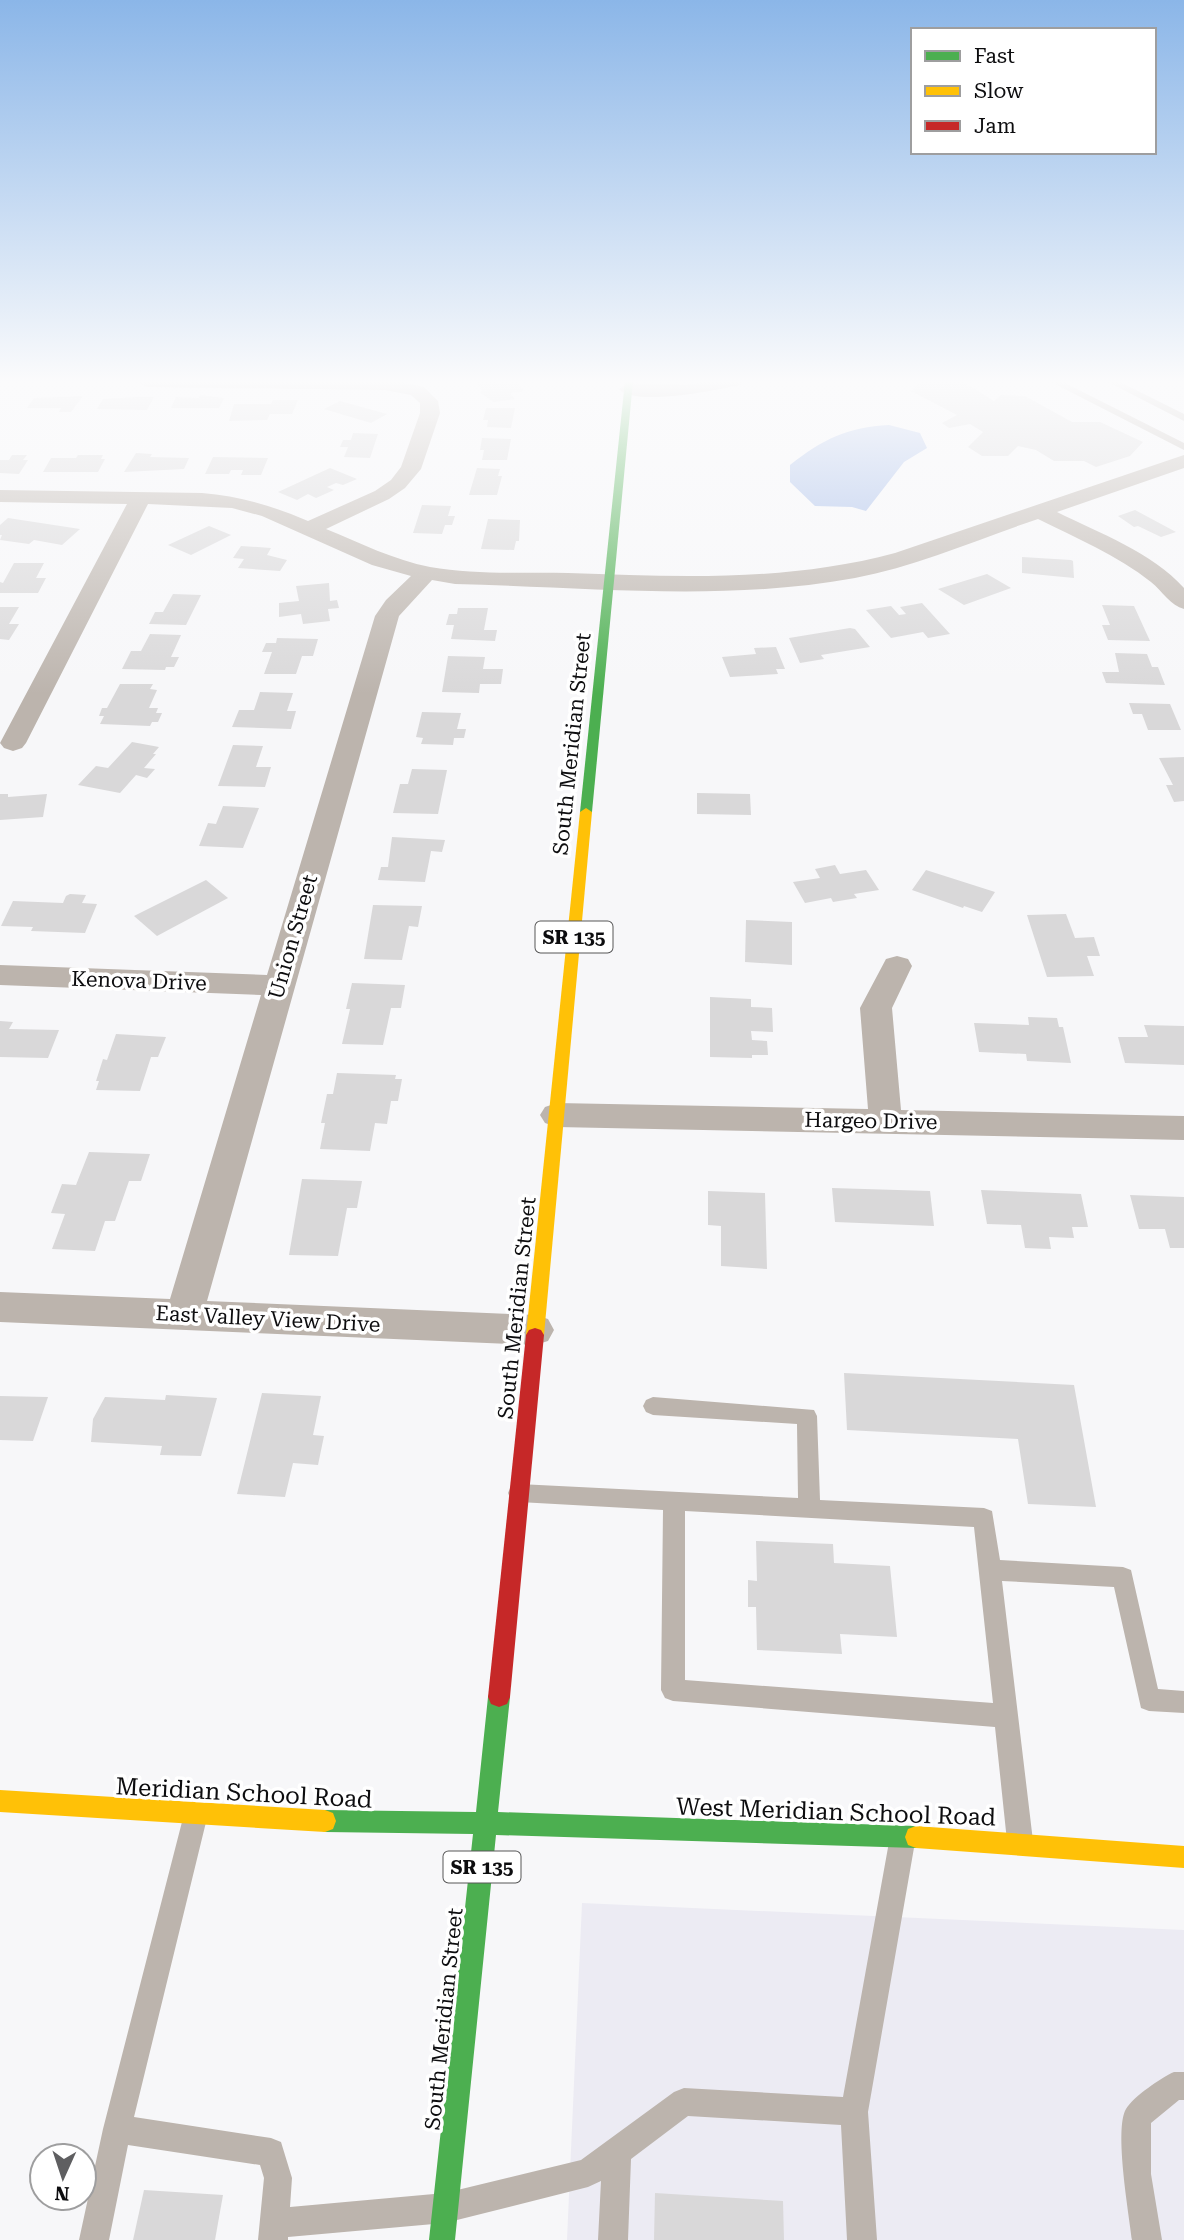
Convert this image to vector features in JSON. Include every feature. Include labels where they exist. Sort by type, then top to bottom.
[{"type":"main road","name":"South Meridian Street","points":[[442,2240],[486,1824],[618,486]]},
{"type":"main road","name":"Meridian School Road","points":[[0,1801],[195,1815],[486,1824]]},
{"type":"main road","name":"West Meridian School Road","points":[[486,1824],[903,1836],[1184,1857]]},
{"type":"street","points":[[310,528],[382,495],[396,486]]},
{"type":"street","points":[[0,496],[233,502],[310,528],[380,560],[427,573],[455,577],[609,582],[773,582],[855,570],[903,558],[1039,511],[1098,486]]},
{"type":"street","points":[[13,743],[140,499]]},
{"type":"street","points":[[1039,511],[1152,572],[1175,590],[1184,602]]},
{"type":"street","name":"Union Street","points":[[184,1315],[387,616],[427,573]]},
{"type":"street","points":[[886,1122],[876,1008],[897,966]]},
{"type":"street","name":"Kenova Drive","points":[[0,975],[279,986]]},
{"type":"street","name":"Hargeo Drive","points":[[557,1115],[1184,1128]]},
{"type":"street","name":"East Valley View Drive","points":[[0,1307],[535,1330]]},
{"type":"lane","points":[[653,1406],[807,1416],[809,1508]]},
{"type":"lane","points":[[519,1493],[984,1518],[1020,1843]]},
{"type":"lane","points":[[674,1501],[673,1690],[1006,1716]]},
{"type":"lane","points":[[990,1570],[1123,1577],[1149,1700],[1184,1702]]},
{"type":"lane","points":[[94,2240],[117,2129],[195,1815]]},
{"type":"lane","points":[[862,2240],[854,2112],[903,1836]]},
{"type":"lane","points":[[1147,2240],[1137,2174],[1137,2116],[1174,2086],[1184,2086]]},
{"type":"lane","points":[[117,2129],[271,2152],[278,2178],[274,2231],[446,2208],[589,2173],[684,2102],[854,2112]]},
{"type":"lane","points":[[614,2240],[617,2152]]},
{"type":"shaded area","points":[[582,1903],[1184,1930],[1184,2240],[567,2240]]},
{"type":"water","points":[[794,486],[886,486],[866,511],[852,507],[815,506]]},
{"type":"building","points":[[292,486],[330,486],[327,487],[334,490],[316,498],[308,494],[297,500],[278,492]]},
{"type":"building","points":[[472,486],[499,486],[497,495],[469,495]]},
{"type":"building","points":[[422,505],[451,506],[448,516],[455,516],[452,525],[445,525],[442,534],[413,533]]},
{"type":"building","points":[[1135,510],[1176,532],[1161,537],[1138,526],[1134,527],[1118,516]]},
{"type":"building","points":[[8,518],[80,529],[62,545],[34,540],[29,544],[0,540],[0,525]]},
{"type":"building","points":[[488,519],[520,520],[519,541],[516,541],[514,550],[481,549]]},
{"type":"building","points":[[209,526],[231,535],[191,555],[168,545]]},
{"type":"building","points":[[241,546],[271,548],[267,555],[287,560],[280,571],[238,568],[244,559],[233,558]]},
{"type":"building","points":[[1022,557],[1071,560],[1074,578],[1022,573]]},
{"type":"building","points":[[14,563],[44,563],[36,578],[46,578],[38,593],[0,593],[0,582],[3,583]]},
{"type":"building","points":[[987,574],[1011,588],[964,605],[938,589]]},
{"type":"building","points":[[329,583],[330,601],[337,600],[339,608],[328,609],[330,621],[303,624],[301,614],[279,617],[279,603],[299,601],[296,586]]},
{"type":"building","points":[[173,594],[201,595],[186,625],[149,624],[155,612],[163,612]]},
{"type":"building","points":[[922,603],[950,634],[928,638],[923,632],[891,638],[866,610],[891,606],[899,615],[906,614],[900,607]]},
{"type":"building","points":[[1102,605],[1134,606],[1150,641],[1108,640],[1102,625],[1110,625]]},
{"type":"building","points":[[0,607],[19,607],[9,624],[19,624],[9,640],[0,639]]},
{"type":"building","points":[[458,608],[488,608],[484,630],[497,630],[495,641],[451,639],[454,625],[446,625],[449,614],[457,614]]},
{"type":"building","points":[[855,629],[870,647],[821,655],[824,659],[800,663],[789,638]]},
{"type":"building","points":[[150,634],[181,635],[171,657],[179,657],[174,667],[166,667],[165,670],[122,669],[131,651],[141,651]]},
{"type":"building","points":[[277,638],[318,639],[313,656],[302,656],[296,674],[264,674],[272,652],[262,652],[266,643],[276,643]]},
{"type":"building","points":[[776,647],[785,669],[776,669],[778,674],[730,677],[722,657],[756,654],[754,648]]},
{"type":"building","points":[[1115,653],[1147,654],[1152,667],[1158,667],[1165,685],[1106,683],[1102,672],[1119,672]]},
{"type":"building","points":[[448,656],[485,657],[483,669],[503,669],[501,684],[480,684],[479,693],[442,692]]},
{"type":"building","points":[[120,684],[153,684],[150,689],[157,690],[149,708],[158,708],[156,713],[162,713],[158,722],[152,722],[150,726],[100,724],[104,716],[99,716],[102,708],[107,708]]},
{"type":"building","points":[[260,692],[293,693],[287,711],[296,711],[291,729],[232,727],[239,710],[254,710]]},
{"type":"building","points":[[1129,703],[1170,704],[1181,730],[1148,730],[1142,714],[1133,714]]},
{"type":"building","points":[[422,712],[461,713],[457,729],[466,729],[464,738],[454,738],[453,745],[421,744],[423,738],[416,737]]},
{"type":"building","points":[[132,742],[159,747],[144,768],[155,769],[147,778],[136,775],[120,793],[78,785],[96,766],[108,768]]},
{"type":"building","points":[[233,745],[263,746],[256,767],[271,767],[265,787],[218,786]]},
{"type":"building","points":[[1184,757],[1184,801],[1174,802],[1166,785],[1173,785],[1159,758]]},
{"type":"building","points":[[412,769],[447,770],[438,814],[393,813],[400,784],[408,784]]},
{"type":"building","points":[[697,793],[750,794],[751,815],[697,814]]},
{"type":"building","points":[[0,794],[8,794],[8,797],[47,794],[43,817],[0,820]]},
{"type":"building","points":[[223,806],[259,808],[243,848],[199,846],[208,823],[216,824]]},
{"type":"building","points":[[392,837],[445,840],[442,852],[431,851],[425,882],[378,880],[381,867],[388,867]]},
{"type":"building","points":[[835,865],[840,874],[866,870],[879,890],[854,894],[857,898],[833,902],[831,898],[805,903],[793,882],[820,878],[815,869]]},
{"type":"building","points":[[926,870],[995,892],[982,912],[964,906],[963,908],[912,890]]},
{"type":"building","points":[[206,880],[228,898],[157,936],[134,916]]},
{"type":"building","points":[[70,894],[86,895],[82,903],[97,904],[85,933],[31,931],[33,927],[1,926],[13,901],[63,903]]},
{"type":"building","points":[[373,905],[422,906],[418,927],[409,926],[402,960],[364,959]]},
{"type":"building","points":[[1066,914],[1075,938],[1094,937],[1100,956],[1087,956],[1094,976],[1047,977],[1027,915]]},
{"type":"building","points":[[746,920],[792,922],[792,965],[745,962]]},
{"type":"building","points":[[352,983],[405,985],[401,1008],[391,1008],[383,1045],[342,1044],[350,1009],[346,1009]]},
{"type":"building","points":[[710,997],[751,999],[751,1007],[772,1008],[773,1032],[751,1031],[752,1040],[767,1041],[768,1055],[752,1055],[752,1058],[710,1057]]},
{"type":"building","points":[[1028,1017],[1057,1018],[1059,1027],[1063,1027],[1071,1063],[1027,1061],[1026,1054],[979,1052],[974,1023],[1029,1025]]},
{"type":"building","points":[[0,1021],[13,1022],[9,1029],[59,1030],[48,1058],[0,1057]]},
{"type":"building","points":[[1144,1025],[1184,1026],[1184,1065],[1125,1063],[1118,1037],[1148,1037]]},
{"type":"building","points":[[116,1034],[166,1037],[158,1057],[151,1057],[140,1091],[96,1090],[103,1059],[107,1060]]},
{"type":"building","points":[[337,1073],[396,1075],[395,1079],[402,1079],[398,1101],[391,1101],[387,1124],[375,1123],[370,1151],[320,1149],[325,1123],[321,1123],[327,1094],[333,1094]]},
{"type":"building","points":[[89,1152],[150,1154],[141,1181],[129,1181],[115,1221],[105,1221],[95,1251],[52,1249],[65,1214],[51,1213],[62,1184],[76,1185]]},
{"type":"building","points":[[302,1179],[362,1181],[357,1208],[347,1208],[338,1256],[289,1255]]},
{"type":"building","points":[[832,1188],[930,1191],[934,1226],[835,1222]]},
{"type":"building","points":[[981,1190],[1081,1194],[1088,1227],[1072,1227],[1074,1238],[1049,1237],[1051,1249],[1025,1248],[1021,1225],[987,1224]]},
{"type":"building","points":[[708,1191],[765,1193],[767,1269],[721,1266],[721,1226],[708,1225]]},
{"type":"building","points":[[1130,1195],[1184,1197],[1184,1248],[1170,1248],[1165,1229],[1139,1229]]},
{"type":"building","points":[[844,1373],[1074,1385],[1096,1507],[1028,1504],[1018,1439],[847,1430]]},
{"type":"building","points":[[262,1393],[321,1396],[313,1435],[324,1436],[318,1465],[293,1463],[285,1497],[237,1494]]},
{"type":"building","points":[[166,1395],[217,1398],[201,1456],[160,1455],[162,1446],[91,1442],[93,1419],[105,1397],[165,1400]]},
{"type":"building","points":[[0,1396],[48,1397],[33,1441],[0,1440]]},
{"type":"building","points":[[756,1541],[833,1544],[834,1563],[890,1566],[897,1637],[840,1634],[842,1654],[757,1650],[756,1607],[748,1607],[748,1580],[757,1581]]},
{"type":"building","points":[[144,2190],[223,2195],[215,2240],[133,2240]]},
{"type":"building","points":[[655,2193],[783,2201],[784,2240],[654,2240]]},
{"type":"traffic: fast","points":[[586,812],[619,486]]},
{"type":"traffic: fast","points":[[442,2240],[499,1697]]},
{"type":"traffic: fast","points":[[325,1821],[603,1825],[916,1837]]},
{"type":"traffic: slow","points":[[535,1335],[586,812]]},
{"type":"traffic: slow","points":[[0,1801],[325,1821]]},
{"type":"traffic: slow","points":[[916,1837],[1184,1857]]},
{"type":"traffic: jam","points":[[499,1697],[535,1335]]}]
